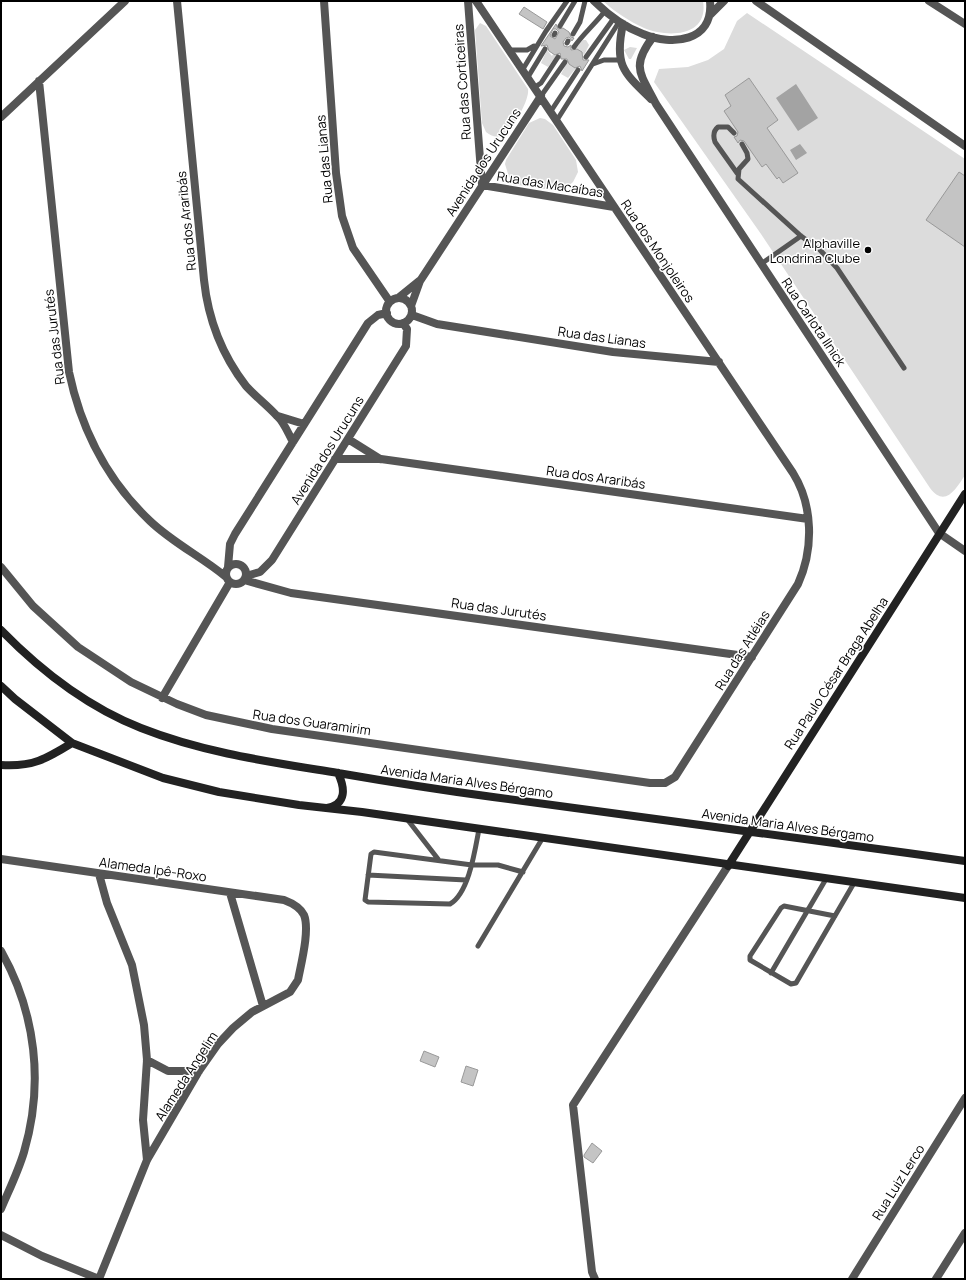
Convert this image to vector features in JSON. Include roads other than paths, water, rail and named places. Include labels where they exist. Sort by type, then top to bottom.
[{"type":"street","points":[[1,117],[125,1]]},
{"type":"street","name":"Rua dos Araribás","points":[[177,1],[204,280],[213,327],[237,372],[256,397],[278,416],[293,442]]},
{"type":"street","name":"Rua das Lianas","points":[[324,1],[336,173],[342,216],[353,248],[390,302]]},
{"type":"street","name":"Rua das Corticeiras","points":[[468,1],[482,185]]},
{"type":"street","name":"Rua dos Monjoleiros","points":[[476,1],[795,477],[804,500],[808,519]]},
{"type":"street","points":[[594,1],[605,12],[619,22],[653,37],[673,40],[690,38],[702,29],[710,15],[724,1]]},
{"type":"street","points":[[710,1],[710,15]]},
{"type":"street","points":[[750,1],[759,4],[965,146]]},
{"type":"street","points":[[930,1],[965,24]]},
{"type":"street","name":"Rua Carlota Ilnick","points":[[619,22],[620,60],[623,69],[629,78],[656,104]]},
{"type":"street","name":"Rua Carlota Ilnick","points":[[653,37],[642,53],[639,67],[656,104],[940,533]]},
{"type":"street","name":"Rua das Jurutés","points":[[39,81],[69,372],[73,391],[87,432],[98,455],[113,476],[151,522],[228,580]]},
{"type":"street","name":"Avenida dos Urucuns","points":[[411,310],[420,281],[541,96]]},
{"type":"street","name":"Rua das Macaíbas","points":[[482,185],[614,207]]},
{"type":"street","name":"Avenida dos Urucuns","points":[[398,298],[420,281]]},
{"type":"street","points":[[398,298],[406,300],[411,310],[403,323],[391,321],[387,313],[390,302],[398,298]]},
{"type":"street","name":"Rua das Lianas","points":[[411,310],[437,324],[613,352],[719,362]]},
{"type":"street","points":[[162,698],[228,580],[230,544],[235,534],[368,323],[378,315],[387,313]]},
{"type":"street","name":"Avenida dos Urucuns","points":[[245,578],[260,572],[270,564],[406,346],[407,329],[403,323]]},
{"type":"street","name":"Rua dos Araribás","points":[[278,416],[304,424]]},
{"type":"street","name":"Rua dos Araribás","points":[[348,439],[380,459]]},
{"type":"street","name":"Rua dos Araribás","points":[[335,460],[380,459],[808,519]]},
{"type":"street","name":"Rua Paulo César Braga Abelha","points":[[728,866],[965,494]]},
{"type":"street","name":"Rua das Atléias","points":[[668,782],[675,777],[801,578],[808,546],[808,519]]},
{"type":"street","points":[[940,533],[965,551]]},
{"type":"street","points":[[228,567],[234,564],[240,565],[245,569],[245,578],[236,584],[228,580]]},
{"type":"street","name":"Rua dos Guaramirim","points":[[1,567],[33,606],[78,647],[116,674],[162,698],[206,715],[246,725],[650,783],[668,782]]},
{"type":"street","name":"Rua das Jurutés","points":[[245,578],[291,593],[752,657]]},
{"type":"street","name":"Avenida Maria Alves Bérgamo","points":[[1,630],[29,658],[58,681],[94,705],[135,725],[169,738],[215,751],[284,765],[413,786],[965,861]]},
{"type":"street","points":[[1,686],[15,699],[72,743],[162,778],[219,792],[728,866],[965,898]]},
{"type":"street","points":[[1,765],[17,766],[45,760],[72,743]]},
{"type":"street","points":[[322,808],[334,806],[342,798],[344,787],[338,773]]},
{"type":"street","name":"Alameda Ipê-Roxo","points":[[1,859],[284,900],[300,909]]},
{"type":"street","points":[[595,1279],[592,1272],[572,1105],[728,866]]},
{"type":"street","points":[[99,874],[107,903],[132,966],[144,1025],[147,1060],[143,1120],[147,1160]]},
{"type":"street","points":[[230,893],[263,1006]]},
{"type":"street","name":"Alameda Angelim","points":[[99,1279],[147,1160],[199,1071],[225,1036],[243,1020],[263,1006],[290,992],[298,980],[305,929],[303,914],[300,909]]},
{"type":"street","points":[[1,951],[19,989],[28,1016],[33,1046],[35,1078],[34,1109],[28,1138],[20,1165],[1,1209]]},
{"type":"street","points":[[147,1060],[168,1071],[199,1071]]},
{"type":"street","name":"Rua Luiz Lerco","points":[[852,1279],[965,1098]]},
{"type":"street","points":[[936,1279],[965,1233]]},
{"type":"street","points":[[1,1235],[42,1256],[99,1279]]},
{"type":"lane","points":[[522,69],[567,1]]},
{"type":"lane","points":[[560,26],[575,1]]},
{"type":"lane","points":[[573,34],[580,22],[585,1]]},
{"type":"lane","points":[[574,47],[582,36],[605,12]]},
{"type":"lane","points":[[586,57],[619,22]]},
{"type":"lane","points":[[557,120],[619,22]]},
{"type":"lane","points":[[510,50],[527,50],[538,43]]},
{"type":"lane","points":[[528,77],[545,49]]},
{"type":"lane","points":[[535,88],[541,83],[558,57]]},
{"type":"lane","points":[[593,64],[611,59],[620,60]]},
{"type":"lane","points":[[541,96],[565,62]]},
{"type":"lane","points":[[551,111],[578,70]]},
{"type":"lane","points":[[734,133],[723,126],[716,128],[714,134],[715,142],[737,174],[738,179],[801,236],[820,250],[837,268],[904,368]]},
{"type":"lane","points":[[737,174],[748,159],[747,153],[742,144]]},
{"type":"lane","points":[[761,264],[801,236]]},
{"type":"lane","points":[[407,819],[438,859]]},
{"type":"lane","points":[[479,830],[472,865],[460,895],[455,902],[450,904],[368,902],[365,900],[371,854],[374,852],[438,859],[472,865],[498,864],[523,872]]},
{"type":"lane","points":[[478,946],[542,839]]},
{"type":"lane","points":[[368,875],[466,880]]},
{"type":"lane","points":[[771,972],[826,879]]},
{"type":"lane","points":[[835,916],[784,906],[781,908],[750,956],[750,960],[791,984],[796,983],[835,916],[854,883]]},
{"type":"place","name":"Alphaville Londrina Clube","points":[[868,250]]}]
